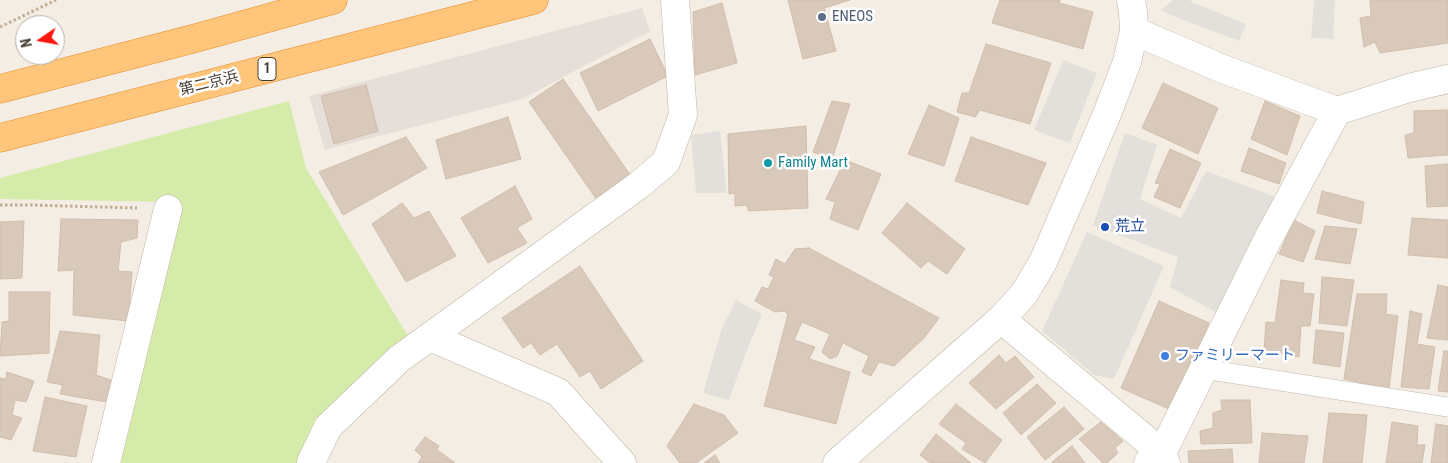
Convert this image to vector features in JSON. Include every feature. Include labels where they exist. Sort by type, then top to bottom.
[{"type":"highway","points":[[0,89],[334,0]]},
{"type":"highway","name":"第二京浜","points":[[0,138],[534,0]]},
{"type":"street","points":[[311,463],[328,427],[399,359],[639,185],[666,162],[683,115],[675,0]]},
{"type":"street","points":[[837,463],[1001,319],[1024,294],[1043,262],[1127,62],[1134,31],[1131,0]]},
{"type":"street","points":[[1134,31],[1223,69],[1337,111],[1409,88],[1448,79]]},
{"type":"street","points":[[1001,319],[1159,460],[1268,239],[1337,111]]},
{"type":"street","points":[[106,463],[168,209]]},
{"type":"street","points":[[430,337],[558,392],[622,463]]},
{"type":"lane","points":[[1204,369],[1448,407]]},
{"type":"path","points":[[0,27],[56,0]]},
{"type":"path","points":[[0,205],[31,204],[168,209]]},
{"type":"shaded area","points":[[1173,0],[1190,0],[1246,24],[1239,41],[1161,10]]},
{"type":"shaded area","points":[[1314,0],[1335,0],[1333,39],[1311,38]]},
{"type":"shaded area","points":[[642,8],[650,31],[522,99],[325,150],[309,96]]},
{"type":"shaded area","points":[[1063,60],[1097,73],[1070,143],[1034,130]]},
{"type":"shaded area","points":[[720,131],[727,193],[696,193],[691,135]]},
{"type":"shaded area","points":[[1125,133],[1157,145],[1140,199],[1181,218],[1206,171],[1276,197],[1219,314],[1170,287],[1178,257],[1093,225]]},
{"type":"shaded area","points":[[1087,232],[1164,266],[1114,379],[1094,375],[1042,331]]},
{"type":"shaded area","points":[[736,300],[762,314],[729,400],[703,393],[722,328]]},
{"type":"green space","points":[[289,101],[306,168],[409,338],[303,463],[117,463],[179,202],[0,199],[0,178]]},
{"type":"building","points":[[788,0],[850,0],[824,8],[836,51],[803,59]]},
{"type":"building","points":[[1000,0],[1060,0],[1059,3],[1093,12],[1083,49],[992,23]]},
{"type":"building","points":[[1370,0],[1448,0],[1448,43],[1380,53],[1375,42],[1364,47],[1360,18],[1371,16]]},
{"type":"building","points":[[722,3],[737,63],[695,75],[693,12]]},
{"type":"building","points":[[650,39],[668,76],[598,111],[580,73]]},
{"type":"building","points":[[986,44],[1051,63],[1030,124],[980,110],[975,117],[957,112],[962,93],[969,93]]},
{"type":"building","points":[[563,79],[631,176],[597,200],[529,102]]},
{"type":"building","points":[[1163,83],[1218,108],[1198,154],[1142,128]]},
{"type":"building","points":[[366,85],[378,131],[334,144],[321,96]]},
{"type":"building","points":[[832,101],[850,104],[832,159],[813,152]]},
{"type":"building","points":[[1265,101],[1300,116],[1287,155],[1251,139]]},
{"type":"building","points":[[929,105],[959,118],[944,166],[908,154]]},
{"type":"building","points":[[1448,110],[1448,155],[1408,158],[1405,135],[1414,133],[1414,111]]},
{"type":"building","points":[[508,117],[521,159],[446,179],[436,140]]},
{"type":"building","name":"Family Mart","points":[[806,126],[808,208],[749,211],[746,205],[735,206],[735,193],[729,194],[728,134]]},
{"type":"building","points":[[406,137],[427,168],[343,215],[319,172]]},
{"type":"building","points":[[971,137],[1046,163],[1028,205],[955,181]]},
{"type":"building","points":[[1249,148],[1286,163],[1279,184],[1241,171]]},
{"type":"building","points":[[1170,149],[1201,163],[1180,208],[1154,197],[1160,184],[1155,183]]},
{"type":"building","points":[[845,160],[881,174],[858,230],[830,219],[835,202],[826,199]]},
{"type":"building","points":[[1448,164],[1448,206],[1427,207],[1425,166]]},
{"type":"building","points":[[515,186],[532,219],[517,228],[527,243],[488,263],[461,218]]},
{"type":"building","points":[[1322,191],[1364,202],[1361,224],[1317,213]]},
{"type":"building","points":[[402,203],[414,218],[429,211],[456,256],[406,282],[372,224]]},
{"type":"building","points":[[907,203],[965,249],[947,274],[928,261],[921,268],[882,233]]},
{"type":"building","points":[[1412,218],[1448,220],[1448,258],[1408,255]]},
{"type":"building","points":[[61,219],[138,220],[137,238],[121,242],[118,271],[132,272],[128,321],[73,315],[74,270],[58,271]]},
{"type":"building","points":[[1294,220],[1315,231],[1303,262],[1279,254]]},
{"type":"building","points":[[24,221],[22,278],[0,279],[0,222]]},
{"type":"building","points":[[1325,226],[1357,229],[1350,264],[1315,259]]},
{"type":"building","points":[[809,248],[939,318],[924,338],[894,366],[879,362],[871,376],[862,372],[869,356],[843,343],[837,356],[830,359],[822,352],[830,334],[802,322],[794,340],[815,347],[809,359],[850,372],[836,424],[764,406],[788,314],[784,311],[775,312],[755,301],[762,287],[768,289],[774,277],[769,275],[776,259],[785,264],[795,249]]},
{"type":"building","points":[[580,266],[643,361],[601,389],[590,371],[580,377],[557,344],[540,355],[531,343],[523,348],[502,318]]},
{"type":"building","points":[[1322,277],[1354,280],[1347,326],[1319,323]]},
{"type":"building","points":[[1281,280],[1304,283],[1303,293],[1314,294],[1310,326],[1301,326],[1299,357],[1264,351],[1266,322],[1275,323]]},
{"type":"building","points":[[1438,285],[1448,287],[1448,340],[1427,338]]},
{"type":"building","points":[[9,292],[50,292],[49,353],[0,356],[2,322],[9,321]]},
{"type":"building","points":[[1357,294],[1387,294],[1386,314],[1398,316],[1389,389],[1344,379]]},
{"type":"building","name":"ファミリーマート","points":[[1159,301],[1209,323],[1171,410],[1121,388]]},
{"type":"building","points":[[1410,311],[1422,314],[1417,344],[1435,347],[1429,389],[1401,387]]},
{"type":"building","points":[[1316,330],[1344,333],[1340,367],[1313,363]]},
{"type":"building","points":[[60,331],[100,335],[96,375],[111,380],[107,402],[60,394],[63,385],[47,382]]},
{"type":"building","points":[[1444,351],[1448,351],[1448,392],[1438,391]]},
{"type":"building","points":[[999,355],[1006,363],[1015,356],[1034,377],[996,409],[969,383]]},
{"type":"building","points":[[7,372],[34,381],[26,402],[15,400],[12,415],[22,418],[11,440],[0,437],[0,378],[6,379]]},
{"type":"building","points":[[1037,384],[1056,403],[1021,435],[1003,413]]},
{"type":"building","points":[[45,397],[87,406],[76,457],[33,451]]},
{"type":"building","points":[[1221,400],[1250,400],[1252,443],[1201,444],[1200,431],[1213,428],[1213,413],[1222,410]]},
{"type":"building","points":[[694,404],[724,415],[738,433],[696,463],[680,463],[667,446]]},
{"type":"building","points":[[956,404],[1002,440],[985,463],[962,449],[966,443],[939,424]]},
{"type":"building","points":[[1064,407],[1084,429],[1045,460],[1027,437]]},
{"type":"building","points":[[1329,413],[1367,415],[1362,463],[1323,463]]},
{"type":"building","points":[[1101,422],[1123,441],[1115,448],[1118,453],[1107,463],[1103,463],[1079,439]]},
{"type":"building","points":[[1392,422],[1418,426],[1417,445],[1425,445],[1422,463],[1386,463]]},
{"type":"building","points":[[1436,424],[1448,426],[1448,463],[1431,463]]},
{"type":"building","points":[[1262,433],[1308,436],[1304,463],[1259,463]]},
{"type":"building","points":[[936,434],[971,463],[930,463],[920,455]]},
{"type":"building","points":[[425,437],[439,446],[437,450],[455,463],[418,463],[422,457],[415,450]]},
{"type":"building","points":[[1072,446],[1085,463],[1052,463],[1052,462]]},
{"type":"building","points":[[1232,449],[1233,463],[1189,463],[1188,451]]},
{"type":"building","points":[[715,455],[720,463],[704,463]]},
{"type":"place","name":"ENEOS","points":[[822,17]]},
{"type":"place","name":"Family Mart","points":[[768,163]]},
{"type":"place","name":"荒立","points":[[1105,227]]},
{"type":"place","name":"ファミリーマート","points":[[1165,356]]}]
